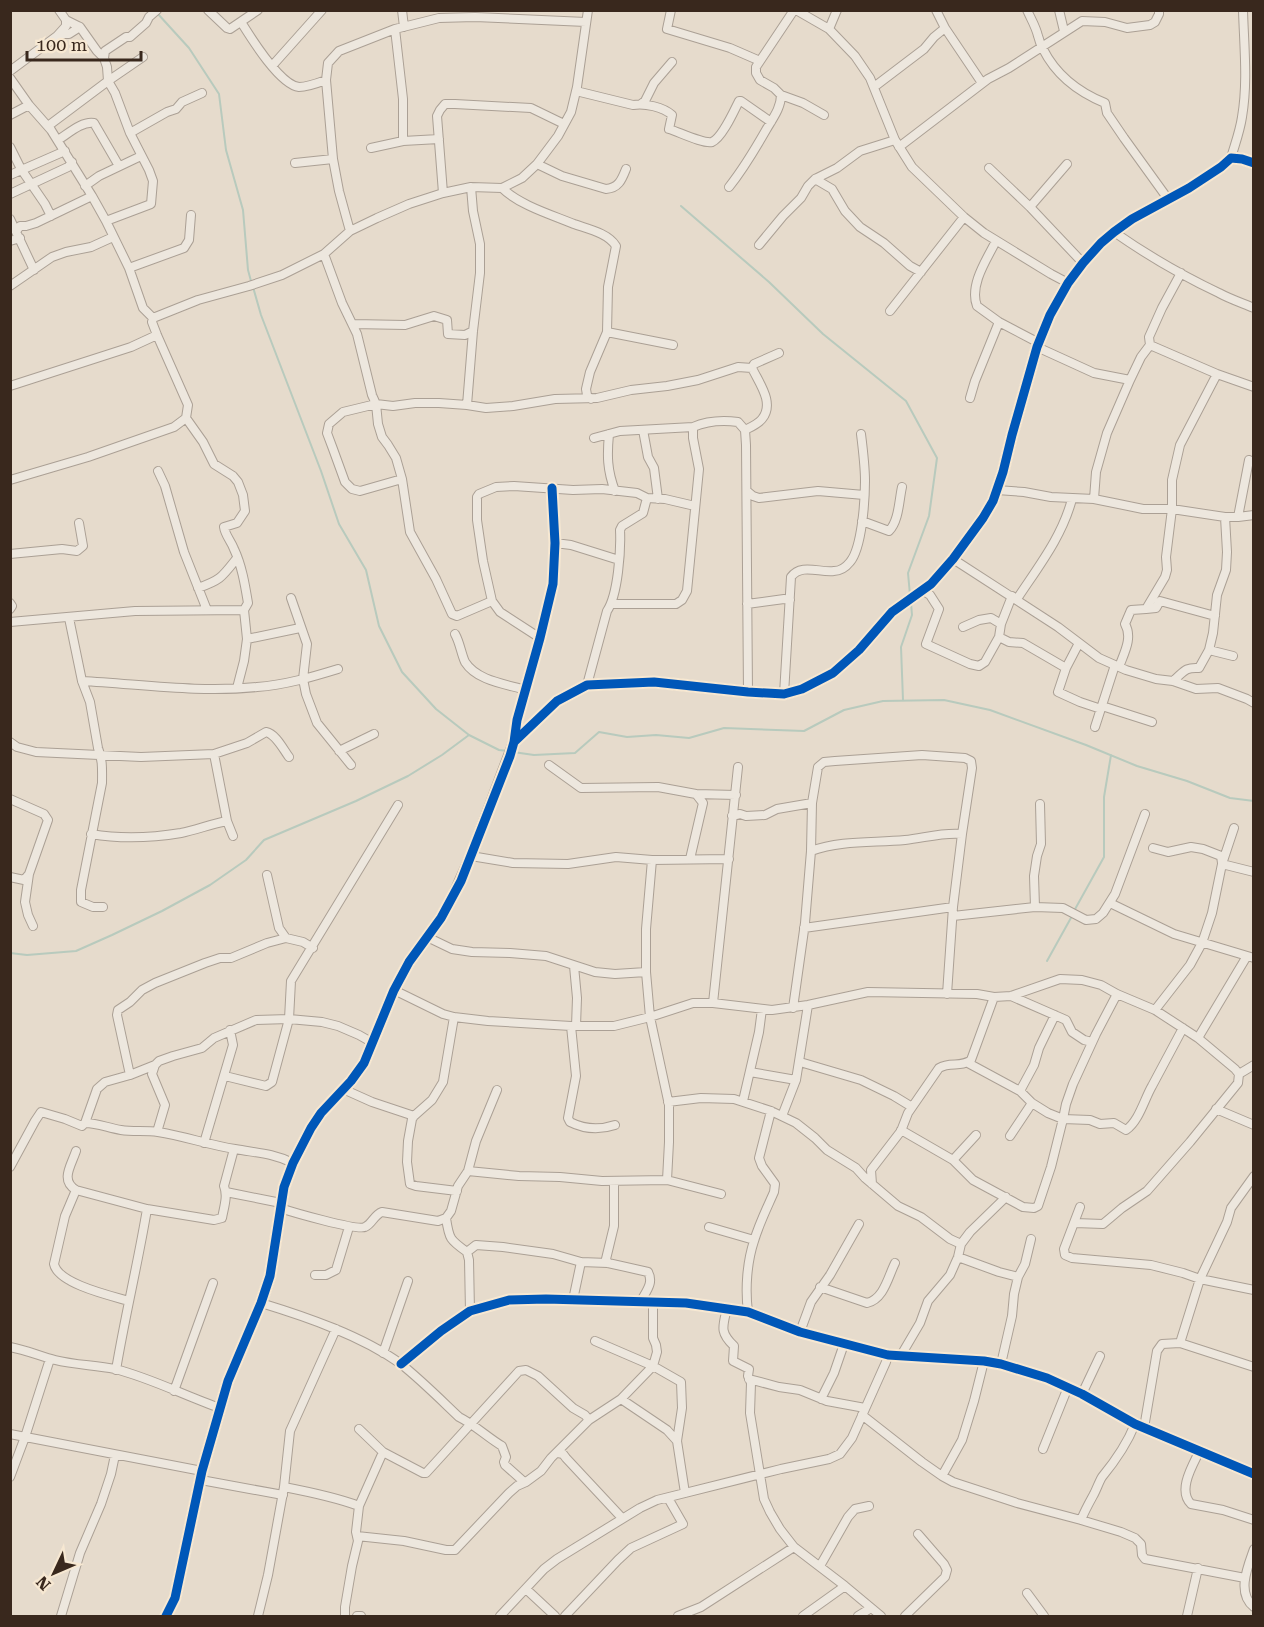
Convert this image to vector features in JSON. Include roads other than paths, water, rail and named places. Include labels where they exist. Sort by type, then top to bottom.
[{"type":"street","points":[[59,10],[66,20],[80,27],[102,53],[107,67],[108,81],[153,181],[151,204],[106,221]]},
{"type":"street","points":[[102,53],[126,37],[130,37],[158,10]]},
{"type":"street","points":[[208,10],[230,29],[258,10]]},
{"type":"street","points":[[272,66],[322,10]]},
{"type":"street","points":[[402,10],[399,28],[404,141]]},
{"type":"street","points":[[153,318],[198,300],[282,275],[324,254],[350,231],[376,218],[443,193],[471,187],[502,188],[522,178],[537,164],[558,136],[571,112],[588,10]]},
{"type":"street","points":[[670,10],[668,28],[730,48],[760,61]]},
{"type":"street","points":[[824,115],[781,94],[757,76],[756,67],[795,10],[829,29],[855,56],[874,87],[897,144],[912,167],[964,217],[996,241],[1068,283]]},
{"type":"street","points":[[829,29],[837,10]]},
{"type":"street","points":[[936,10],[982,83]]},
{"type":"street","points":[[1027,10],[1041,47],[1052,66],[1068,82],[1094,99],[1105,103],[1107,113],[1168,200]]},
{"type":"street","points":[[1059,10],[1064,31]]},
{"type":"street","points":[[759,245],[815,179],[837,168],[860,151],[897,144],[982,83],[1064,31],[1082,21],[1105,22],[1127,28],[1150,25],[1155,22],[1159,10]]},
{"type":"street","points":[[514,742],[557,701],[586,685],[654,682],[784,694],[802,689],[833,673],[859,650],[892,612],[931,584],[953,560],[983,518],[997,490],[1038,345],[1050,315],[1068,283],[1083,262],[1114,232],[1221,167],[1231,158],[1242,119],[1250,67],[1244,11]]},
{"type":"street","points":[[350,231],[333,159],[326,80],[328,63],[339,51],[399,28],[439,18],[475,14],[586,22]]},
{"type":"street","points":[[10,71],[57,36],[66,26],[66,20]]},
{"type":"street","points":[[241,22],[272,66],[293,85],[301,87],[326,80]]},
{"type":"street","points":[[57,36],[69,34],[80,27]]},
{"type":"street","points":[[874,87],[924,49],[945,27]]},
{"type":"street","points":[[48,126],[143,57]]},
{"type":"street","points":[[641,104],[672,62]]},
{"type":"street","points":[[10,78],[58,140],[106,221],[129,268],[143,308],[153,318],[152,322],[188,405],[186,418],[203,442],[214,464],[238,482],[243,495],[245,511],[237,523],[224,527],[245,580],[248,603],[244,610],[247,639],[237,688]]},
{"type":"street","points":[[576,91],[668,111],[672,115],[669,129],[705,142],[711,142],[719,137],[739,101],[771,122]]},
{"type":"street","points":[[130,133],[176,109],[182,102],[202,93]]},
{"type":"street","points":[[729,187],[744,168],[771,122],[780,105],[781,94]]},
{"type":"street","points":[[443,193],[437,116],[445,104],[531,108],[564,124]]},
{"type":"street","points":[[10,115],[29,105]]},
{"type":"street","points":[[58,140],[85,123],[92,122],[119,166]]},
{"type":"street","points":[[371,148],[404,141],[439,139]]},
{"type":"street","points":[[10,147],[21,170],[51,216]]},
{"type":"street","points":[[10,175],[65,151]]},
{"type":"street","points":[[85,186],[99,176],[141,156]]},
{"type":"street","points":[[1231,158],[1254,163]]},
{"type":"street","points":[[295,163],[333,159]]},
{"type":"street","points":[[10,194],[68,167],[72,162]]},
{"type":"street","points":[[537,164],[562,176],[606,189],[612,189],[620,183],[626,169]]},
{"type":"street","points":[[1030,207],[1067,164]]},
{"type":"street","points":[[989,168],[1083,262]]},
{"type":"street","points":[[815,179],[832,189],[845,211],[860,227],[921,272]]},
{"type":"street","points":[[467,405],[480,263],[480,244],[473,212],[471,187]]},
{"type":"street","points":[[502,188],[508,194],[550,214],[603,234],[613,240],[616,246],[608,287],[607,332],[586,389],[591,399]]},
{"type":"street","points":[[10,241],[18,234],[20,226],[26,226],[51,216],[92,196]]},
{"type":"street","points":[[129,268],[184,248],[189,240],[191,215]]},
{"type":"street","points":[[890,311],[964,217]]},
{"type":"street","points":[[10,219],[34,270]]},
{"type":"street","points":[[1114,232],[1181,273],[1220,294],[1254,308]]},
{"type":"street","points":[[10,286],[52,257],[91,247],[113,237]]},
{"type":"street","points":[[996,241],[975,290],[977,306],[1038,345],[1094,373],[1130,380]]},
{"type":"street","points":[[324,254],[342,303],[357,334],[376,404],[382,437],[396,458],[402,479],[410,532],[452,614],[457,616],[492,601]]},
{"type":"street","points":[[1094,499],[1096,472],[1107,433],[1141,357],[1150,345],[1149,337],[1162,308],[1181,273]]},
{"type":"street","points":[[353,324],[405,325],[434,316],[447,320],[448,334],[465,335],[473,331]]},
{"type":"street","points":[[970,398],[999,322]]},
{"type":"street","points":[[607,332],[673,345]]},
{"type":"street","points":[[10,386],[131,347],[157,334]]},
{"type":"street","points":[[1150,345],[1217,374],[1254,387]]},
{"type":"street","points":[[752,368],[754,364],[779,353]]},
{"type":"street","points":[[402,479],[360,490],[352,489],[345,482],[327,433],[329,424],[343,412],[376,404],[393,406],[415,403],[486,408],[555,399],[591,399],[631,390],[698,380],[738,368],[752,368]]},
{"type":"street","points":[[745,430],[764,417],[768,406],[764,388],[752,368]]},
{"type":"street","points":[[1146,609],[1166,577],[1172,480],[1180,445],[1185,440],[1217,374]]},
{"type":"street","points":[[10,480],[88,457],[163,431],[174,427],[186,418]]},
{"type":"street","points":[[594,438],[620,431],[693,427],[702,423],[730,421],[738,422],[745,430],[748,692]]},
{"type":"street","points":[[612,604],[676,604],[682,600],[687,591],[699,469],[693,427]]},
{"type":"street","points":[[643,430],[648,457],[654,468],[658,499]]},
{"type":"street","points":[[609,434],[607,458],[609,476],[615,491]]},
{"type":"street","points":[[784,694],[791,577],[794,572],[803,570],[843,569],[855,554],[862,521],[865,480],[861,434]]},
{"type":"street","points":[[1238,517],[1249,460]]},
{"type":"street","points":[[158,471],[165,486],[184,552],[207,610]]},
{"type":"street","points":[[540,638],[500,612],[492,601],[477,520],[479,494],[496,487],[514,486],[615,491],[637,493],[647,498],[665,499],[695,506]]},
{"type":"street","points":[[862,521],[889,531],[895,521],[902,487]]},
{"type":"street","points":[[166,1617],[175,1598],[202,1475],[220,1408],[270,1276],[280,1206],[293,1163],[321,1113],[351,1081],[364,1063],[394,990],[409,962],[441,918],[454,894],[510,756],[517,720],[553,584],[555,543],[552,488]]},
{"type":"street","points":[[997,490],[1072,499],[1094,499],[1143,509],[1172,509],[1225,517],[1254,516]]},
{"type":"street","points":[[747,491],[759,498],[818,491],[864,495]]},
{"type":"street","points":[[586,685],[607,611],[612,604],[619,560],[620,530],[622,526],[643,513],[647,498]]},
{"type":"street","points":[[922,590],[930,595],[939,609],[926,644],[979,666],[985,662],[999,638],[1001,624],[1014,598],[1047,555],[1067,519],[1072,499]]},
{"type":"street","points":[[1173,681],[1189,667],[1199,668],[1209,650],[1214,633],[1217,595],[1226,570],[1225,517]]},
{"type":"street","points":[[10,554],[62,549],[77,551],[83,546],[79,523]]},
{"type":"street","points":[[555,543],[571,545],[619,560]]},
{"type":"street","points":[[198,588],[223,577],[237,558]]},
{"type":"street","points":[[953,560],[1058,627],[1099,658],[1156,679],[1173,681],[1196,689],[1218,688],[1254,703]]},
{"type":"street","points":[[291,598],[307,644],[303,679],[306,694],[317,723],[351,765]]},
{"type":"street","points":[[747,604],[790,600]]},
{"type":"street","points":[[1095,727],[1129,636],[1129,630],[1125,624],[1131,610],[1156,608],[1160,602],[1215,616]]},
{"type":"street","points":[[10,603],[12,606],[10,609]]},
{"type":"street","points":[[10,622],[135,611],[244,610]]},
{"type":"street","points":[[69,618],[101,755],[102,783],[81,890],[81,902],[93,907],[103,907]]},
{"type":"street","points":[[963,627],[991,618],[1001,624]]},
{"type":"street","points":[[247,639],[300,628]]},
{"type":"street","points":[[456,634],[465,662],[473,671],[486,679],[526,690]]},
{"type":"street","points":[[999,638],[1009,642],[1023,643],[1066,668]]},
{"type":"street","points":[[1079,643],[1066,668],[1058,692],[1080,702],[1152,722]]},
{"type":"street","points":[[1209,650],[1233,656]]},
{"type":"street","points":[[82,681],[187,688],[259,687],[303,679],[338,669]]},
{"type":"street","points":[[10,742],[16,747],[36,752],[141,757],[214,754],[247,742],[266,732],[271,733],[278,740],[289,757]]},
{"type":"street","points":[[339,751],[374,734]]},
{"type":"street","points":[[214,754],[227,821],[233,836]]},
{"type":"street","points":[[793,1008],[804,928],[811,851],[812,803],[818,767],[824,762],[922,755],[965,758],[971,761],[972,768],[953,911],[947,994]]},
{"type":"street","points":[[549,765],[581,789],[658,787],[696,794],[736,795]]},
{"type":"street","points":[[713,1003],[738,767]]},
{"type":"street","points":[[690,859],[703,803],[696,794]]},
{"type":"street","points":[[10,799],[44,814],[48,820],[30,874],[25,902],[33,926]]},
{"type":"street","points":[[732,816],[765,815],[777,809],[812,803]]},
{"type":"street","points":[[1035,907],[1034,876],[1036,856],[1041,844],[1040,804]]},
{"type":"street","points":[[225,1076],[266,1086],[272,1082],[289,1019],[291,981],[398,805]]},
{"type":"street","points":[[804,928],[953,911],[1035,907],[1063,908],[1086,920],[1096,919],[1103,913],[1115,894],[1145,814]]},
{"type":"street","points":[[91,834],[137,837],[181,833],[227,821]]},
{"type":"street","points":[[1155,1010],[1190,965],[1202,943],[1212,913],[1222,864],[1234,828]]},
{"type":"street","points":[[811,851],[823,846],[852,842],[906,840],[952,833],[962,834]]},
{"type":"street","points":[[1153,848],[1168,852],[1191,847],[1203,849],[1221,856],[1222,864]]},
{"type":"street","points":[[471,856],[513,863],[568,864],[616,857],[652,860],[729,859]]},
{"type":"street","points":[[652,860],[646,929],[646,972],[650,1017],[668,1102],[667,1180]]},
{"type":"street","points":[[1222,864],[1254,872]]},
{"type":"street","points":[[10,878],[24,880],[30,874]]},
{"type":"street","points":[[267,875],[279,928],[286,938]]},
{"type":"street","points":[[1110,903],[1174,934],[1251,957],[1198,1038]]},
{"type":"street","points":[[427,937],[452,949],[546,956],[595,972],[615,974],[646,972]]},
{"type":"street","points":[[130,1075],[117,1015],[118,1010],[142,990],[155,982],[205,963],[220,958],[231,958],[286,938],[303,942],[313,948]]},
{"type":"street","points":[[574,966],[577,998],[573,1026],[576,1076],[568,1118],[570,1122],[582,1126],[604,1129],[615,1125]]},
{"type":"street","points":[[394,990],[454,1017],[573,1026],[614,1026],[693,1003],[772,1010],[793,1008],[868,992],[977,994],[994,997],[1011,996],[1060,979],[1082,980],[1101,985],[1155,1010],[1183,1028],[1239,1074],[1238,1083],[1147,1191],[1103,1224],[1075,1223]]},
{"type":"street","points":[[901,1130],[953,1160],[973,1180],[1023,1207],[1038,1206],[1073,1084],[1117,994]]},
{"type":"street","points":[[1011,996],[1066,1020],[1072,1032],[1081,1039],[1092,1042]]},
{"type":"street","points":[[872,1184],[871,1170],[901,1130],[908,1113],[939,1068],[945,1064],[965,1065],[971,1060],[994,997]]},
{"type":"street","points":[[782,1116],[796,1080],[808,1005]]},
{"type":"street","points":[[743,1101],[762,1009]]},
{"type":"street","points":[[1020,1091],[1034,1065],[1039,1048],[1055,1015]]},
{"type":"street","points":[[454,1017],[443,1082],[432,1100],[414,1116],[408,1141],[407,1162],[410,1184],[457,1191]]},
{"type":"street","points":[[85,1123],[100,1085],[155,1065],[159,1061],[202,1048],[214,1038],[256,1020],[289,1019],[322,1022],[338,1026],[373,1043]]},
{"type":"street","points":[[968,1063],[1020,1091],[1032,1103],[1048,1113],[1063,1119],[1090,1120],[1100,1124],[1114,1123],[1126,1130],[1131,1127],[1183,1028]]},
{"type":"street","points":[[204,1143],[233,1045],[230,1030]]},
{"type":"street","points":[[800,1062],[861,1080],[912,1107]]},
{"type":"street","points":[[155,1065],[153,1074],[165,1105],[157,1132]]},
{"type":"street","points":[[1239,1074],[1254,1065]]},
{"type":"street","points":[[750,1072],[796,1080]]},
{"type":"street","points":[[343,1089],[372,1102],[414,1116]]},
{"type":"street","points":[[226,1191],[362,1229],[382,1212],[438,1221],[446,1218],[451,1211],[458,1186],[468,1171],[476,1141],[497,1090]]},
{"type":"street","points":[[668,1102],[701,1098],[734,1099],[782,1116],[796,1123],[827,1150],[860,1171],[864,1178],[898,1206],[921,1217],[950,1239],[961,1244]]},
{"type":"street","points":[[1010,1136],[1032,1103]]},
{"type":"street","points":[[1216,1109],[1254,1125]]},
{"type":"street","points":[[748,1312],[746,1296],[750,1253],[775,1184],[759,1158],[771,1111]]},
{"type":"street","points":[[10,1167],[41,1112],[82,1126],[85,1123],[96,1123],[124,1131],[157,1132],[234,1149],[268,1153],[293,1163]]},
{"type":"street","points":[[953,1160],[976,1135]]},
{"type":"street","points":[[75,1151],[66,1179],[68,1184],[76,1190],[147,1209],[219,1220],[222,1218],[226,1191],[224,1186],[234,1149]]},
{"type":"street","points":[[860,1171],[871,1170]]},
{"type":"street","points":[[468,1171],[602,1181],[667,1180],[721,1194]]},
{"type":"street","points":[[1180,1343],[1200,1279],[1232,1208],[1254,1176]]},
{"type":"street","points":[[608,1263],[606,1259],[614,1226],[614,1181]]},
{"type":"street","points":[[76,1190],[65,1216],[54,1264],[55,1269],[58,1273],[88,1289],[129,1301]]},
{"type":"street","points":[[900,1357],[920,1323],[928,1301],[950,1275],[961,1244],[1006,1197]]},
{"type":"street","points":[[1080,1207],[1064,1249],[1065,1255],[1072,1258],[1151,1265],[1200,1279],[1254,1290]]},
{"type":"street","points":[[116,1370],[147,1209]]},
{"type":"street","points":[[446,1218],[448,1237],[467,1252],[470,1311]]},
{"type":"street","points":[[800,1332],[811,1302],[830,1275],[859,1224]]},
{"type":"street","points":[[315,1275],[326,1275],[336,1270],[349,1227]]},
{"type":"street","points":[[709,1227],[754,1240]]},
{"type":"street","points":[[1001,1364],[1018,1277],[1025,1264],[1031,1239]]},
{"type":"street","points":[[467,1252],[476,1245],[503,1247],[553,1254],[581,1262],[608,1263],[648,1272],[651,1282],[641,1301]]},
{"type":"street","points":[[958,1257],[1018,1277]]},
{"type":"street","points":[[573,1300],[581,1262]]},
{"type":"street","points":[[820,1287],[867,1303],[875,1301],[882,1292],[895,1263]]},
{"type":"street","points":[[383,1353],[408,1281]]},
{"type":"street","points":[[174,1391],[213,1283]]},
{"type":"street","points":[[401,1364],[441,1331],[470,1311],[509,1300],[653,1301],[727,1308],[748,1312],[800,1332],[888,1355],[984,1361],[1047,1378],[1082,1394],[1135,1424],[1254,1474]]},
{"type":"street","points":[[357,1536],[455,1550],[509,1493],[541,1471],[589,1420],[621,1399],[653,1366],[657,1352],[653,1338],[653,1301]]},
{"type":"street","points":[[261,1303],[336,1329],[401,1364],[459,1417],[502,1446],[506,1457],[505,1465],[526,1482]]},
{"type":"street","points":[[727,1308],[723,1329],[724,1337],[734,1346],[733,1361],[749,1369],[750,1413],[764,1499],[770,1512],[794,1547],[881,1617]]},
{"type":"street","points":[[258,1617],[283,1491],[290,1431],[336,1329]]},
{"type":"street","points":[[595,1341],[653,1366],[681,1382],[682,1408],[677,1441],[685,1493]]},
{"type":"street","points":[[1144,1428],[1157,1351],[1162,1344],[1180,1343],[1254,1367]]},
{"type":"street","points":[[820,1399],[834,1373],[844,1344]]},
{"type":"street","points":[[10,1347],[72,1364],[116,1370],[220,1408]]},
{"type":"street","points":[[500,1617],[557,1558],[640,1508],[685,1493],[829,1459],[840,1454],[852,1438],[888,1355]]},
{"type":"street","points":[[1082,1394],[1100,1356]]},
{"type":"street","points":[[10,1477],[50,1359]]},
{"type":"street","points":[[942,1476],[962,1440],[984,1361]]},
{"type":"street","points":[[359,1429],[383,1452],[426,1473],[519,1371],[526,1370],[537,1376],[589,1420]]},
{"type":"street","points":[[749,1379],[800,1390],[820,1399],[864,1412],[942,1476],[953,1482],[1135,1538],[1141,1544],[1142,1555],[1145,1558],[1245,1578]]},
{"type":"street","points":[[1043,1449],[1068,1387]]},
{"type":"street","points":[[621,1399],[667,1430],[677,1441]]},
{"type":"street","points":[[1081,1520],[1101,1478],[1128,1443],[1135,1424]]},
{"type":"street","points":[[10,1434],[283,1491],[334,1497],[359,1506]]},
{"type":"street","points":[[1200,1450],[1186,1485],[1188,1501],[1191,1504],[1223,1510],[1254,1520]]},
{"type":"street","points":[[345,1617],[358,1541],[356,1532],[359,1506],[383,1452]]},
{"type":"street","points":[[558,1453],[566,1458],[622,1518]]},
{"type":"street","points":[[61,1617],[80,1552],[105,1494],[115,1455]]},
{"type":"street","points":[[565,1617],[631,1548],[683,1524],[668,1498]]},
{"type":"street","points":[[820,1566],[848,1517],[855,1509],[869,1506]]},
{"type":"street","points":[[905,1617],[945,1577],[947,1570],[918,1534]]},
{"type":"street","points":[[678,1617],[701,1607],[794,1547]]},
{"type":"street","points":[[1254,1549],[1245,1578],[1248,1603],[1254,1607]]},
{"type":"street","points":[[1187,1617],[1198,1568]]},
{"type":"street","points":[[803,1617],[845,1586]]},
{"type":"street","points":[[526,1589],[555,1617]]},
{"type":"street","points":[[1027,1593],[1044,1617]]},
{"type":"street","points":[[858,1617],[871,1608]]},
{"type":"waterway","points":[[158,14],[189,48],[219,94],[226,150],[243,210],[251,281]]},
{"type":"waterway","points":[[681,206],[769,282],[823,334],[906,401],[937,458],[929,516],[908,573],[910,595]]},
{"type":"waterway","points":[[253,287],[261,315],[339,524],[366,570],[379,626],[402,672],[436,709],[469,735],[499,750],[508,751]]},
{"type":"waterway","points":[[903,700],[901,647],[912,615],[911,603]]},
{"type":"waterway","points":[[513,752],[534,755],[575,753],[599,732],[627,737],[656,735],[689,738],[724,728],[804,731],[844,710],[883,701],[944,700],[990,710],[1137,766],[1187,781],[1230,798],[1254,801]]},
{"type":"waterway","points":[[10,953],[27,955],[76,951],[112,935],[210,885],[246,860],[264,840],[408,776],[469,735]]},
{"type":"waterway","points":[[1074,911],[1104,857],[1104,797],[1111,755]]},
{"type":"waterway","points":[[1047,961],[1072,916]]}]
